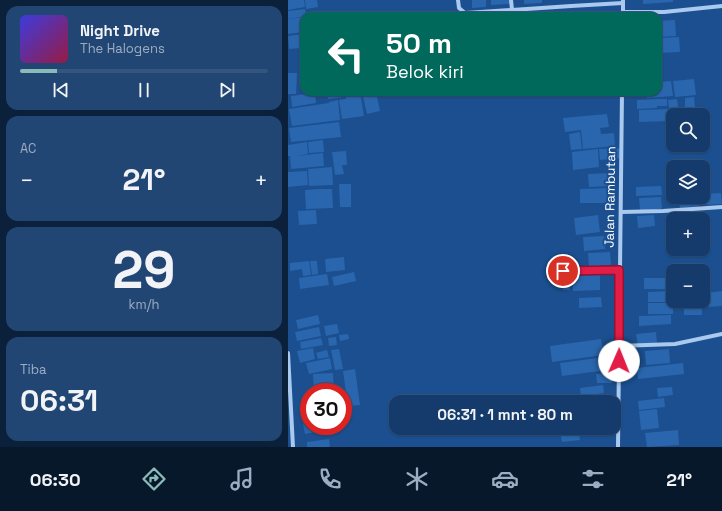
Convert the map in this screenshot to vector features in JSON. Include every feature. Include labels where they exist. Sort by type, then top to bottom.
[{"type":"street","points":[[458,0],[459,8],[465,12]]},
{"type":"street","points":[[511,0],[512,10]]},
{"type":"street","points":[[571,0],[571,6]]},
{"type":"street","points":[[481,12],[623,2]]},
{"type":"street","points":[[662,12],[722,6]]},
{"type":"street","name":"Jalan Rambutan","points":[[618,447],[622,96]]},
{"type":"street","points":[[620,212],[663,211],[722,206]]},
{"type":"street","points":[[563,271],[619,270]]},
{"type":"street","points":[[619,346],[675,344],[722,334]]},
{"type":"street","points":[[288,353],[293,447]]},
{"type":"building","points":[[288,0],[304,0],[305,7],[288,10]]},
{"type":"building","points":[[305,0],[317,0],[318,7],[306,9]]},
{"type":"building","points":[[472,0],[486,0],[486,7],[472,8]]},
{"type":"building","points":[[491,0],[510,0],[510,4],[491,5]]},
{"type":"building","points":[[524,0],[542,0],[542,3],[524,4]]},
{"type":"building","points":[[643,0],[673,0],[673,2],[643,4]]},
{"type":"building","points":[[305,9],[305,12],[300,12],[300,17],[288,19],[288,11]]},
{"type":"building","points":[[300,18],[300,32],[288,34],[288,19]]},
{"type":"building","points":[[675,20],[676,36],[662,37],[662,21]]},
{"type":"building","points":[[300,34],[300,48],[289,49],[288,36]]},
{"type":"building","points":[[679,37],[680,52],[662,53],[662,38]]},
{"type":"building","points":[[288,73],[297,73],[296,94],[288,94]]},
{"type":"building","points":[[694,79],[696,95],[675,97],[673,81]]},
{"type":"building","points":[[671,81],[673,96],[647,98],[647,96],[662,96],[662,82]]},
{"type":"building","points":[[291,96],[315,96],[316,103],[292,107]]},
{"type":"building","points":[[328,96],[344,97],[328,99]]},
{"type":"building","points":[[346,96],[361,96],[364,116],[342,119],[339,100],[346,99]]},
{"type":"building","points":[[363,96],[377,96],[380,111],[367,114]]},
{"type":"building","points":[[694,97],[695,108],[685,108],[685,98]]},
{"type":"building","points":[[657,99],[657,108],[637,109],[637,100]]},
{"type":"building","points":[[657,99],[667,99],[667,106],[657,106]]},
{"type":"building","points":[[677,99],[678,107],[669,108],[668,100]]},
{"type":"building","points":[[338,100],[340,120],[292,126],[289,109],[329,103]]},
{"type":"building","points":[[666,109],[666,121],[639,122],[639,110]]},
{"type":"building","points":[[607,114],[609,127],[600,128],[601,134],[614,133],[615,146],[583,149],[581,130],[565,132],[563,118]]},
{"type":"building","points":[[339,122],[341,137],[291,142],[289,128]]},
{"type":"building","points":[[580,132],[582,149],[571,150],[569,134]]},
{"type":"building","points":[[323,140],[324,152],[309,153],[308,142]]},
{"type":"building","points":[[307,142],[308,154],[296,156],[323,153],[324,166],[291,169],[290,156],[288,156],[288,145]]},
{"type":"building","points":[[620,148],[621,158],[600,160],[599,149]]},
{"type":"building","points":[[598,149],[599,167],[573,170],[572,152]]},
{"type":"building","points":[[346,151],[347,165],[342,165],[344,174],[335,175],[332,152]]},
{"type":"building","points":[[332,167],[333,185],[309,186],[308,169]]},
{"type":"building","points":[[307,171],[308,185],[288,187],[288,172]]},
{"type":"building","points":[[611,173],[611,186],[589,187],[588,174]]},
{"type":"building","points":[[339,184],[351,184],[351,207],[340,207]]},
{"type":"building","points":[[661,186],[662,195],[636,196],[636,187]]},
{"type":"building","points":[[612,188],[613,203],[580,203],[580,189]]},
{"type":"building","points":[[332,189],[333,208],[306,209],[305,190]]},
{"type":"building","points":[[721,193],[722,204],[701,205],[710,204],[710,194]]},
{"type":"building","points":[[661,197],[662,210],[640,210],[639,198]]},
{"type":"building","points":[[680,204],[699,204],[699,206],[680,208]]},
{"type":"building","points":[[316,210],[317,224],[299,225],[298,211]]},
{"type":"building","points":[[598,215],[600,232],[576,235],[574,218]]},
{"type":"building","points":[[654,215],[655,226],[638,228],[637,216]]},
{"type":"building","points":[[604,236],[605,249],[584,251],[583,237]]},
{"type":"building","points":[[610,252],[611,265],[589,267],[588,253]]},
{"type":"building","points":[[344,257],[345,270],[326,272],[325,259]]},
{"type":"building","points":[[309,261],[311,275],[303,276],[302,269],[290,271],[290,263]]},
{"type":"building","points":[[310,261],[317,261],[318,274],[312,275]]},
{"type":"building","points":[[354,272],[356,281],[334,286],[332,277]]},
{"type":"building","points":[[327,274],[329,285],[300,289],[299,278]]},
{"type":"building","points":[[600,275],[600,290],[573,291],[573,276]]},
{"type":"building","points":[[562,278],[569,278],[570,290],[563,290]]},
{"type":"building","points":[[644,278],[666,278],[666,289],[644,289]]},
{"type":"building","points":[[666,291],[666,302],[648,302],[648,292]]},
{"type":"building","points":[[722,291],[722,306],[710,307],[710,292]]},
{"type":"building","points":[[601,297],[602,307],[579,308],[579,298]]},
{"type":"building","points":[[648,303],[666,303],[666,308],[673,308],[673,314],[648,314]]},
{"type":"building","points":[[684,308],[702,308],[702,315],[684,315]]},
{"type":"building","points":[[318,315],[320,324],[298,329],[296,320]]},
{"type":"building","points":[[671,315],[671,324],[639,326],[639,316]]},
{"type":"building","points":[[337,324],[339,333],[326,336],[324,326]]},
{"type":"building","points":[[319,327],[321,336],[297,341],[295,332]]},
{"type":"building","points":[[656,332],[657,343],[638,345],[636,334]]},
{"type":"building","points":[[348,334],[349,339],[340,341],[339,335]]},
{"type":"building","points":[[336,337],[337,345],[329,346],[328,338]]},
{"type":"building","points":[[321,338],[323,345],[301,349],[300,342]]},
{"type":"building","points":[[601,339],[604,355],[552,362],[550,346]]},
{"type":"building","points":[[313,348],[315,359],[300,363],[297,351]]},
{"type":"building","points":[[339,349],[343,369],[335,370],[331,350]]},
{"type":"building","points":[[669,349],[670,363],[646,365],[645,351]]},
{"type":"building","points":[[327,350],[329,357],[318,359],[316,353]]},
{"type":"building","points":[[605,357],[607,370],[562,376],[560,363]]},
{"type":"building","points":[[330,358],[332,369],[309,374],[306,363]]},
{"type":"building","points":[[683,363],[684,374],[638,379],[637,368]]},
{"type":"building","points":[[355,369],[360,405],[352,406],[352,383],[345,383],[343,371]]},
{"type":"building","points":[[333,373],[334,383],[314,383],[313,374]]},
{"type":"building","points":[[596,374],[612,374],[612,383],[597,383]]},
{"type":"building","points":[[603,385],[604,393],[581,395],[580,388]]},
{"type":"building","points":[[672,387],[673,395],[658,397],[657,388]]},
{"type":"building","points":[[664,398],[665,407],[639,410],[638,401]]},
{"type":"building","points":[[657,409],[659,428],[641,430],[639,411]]},
{"type":"building","points":[[678,430],[679,445],[647,447],[645,433]]},
{"type":"building","points":[[561,435],[579,435],[580,440],[562,442]]},
{"type":"building","points":[[329,439],[330,447],[307,447],[307,442]]},
{"type":"route","points":[[563,271],[619,270],[619,361]]}]
